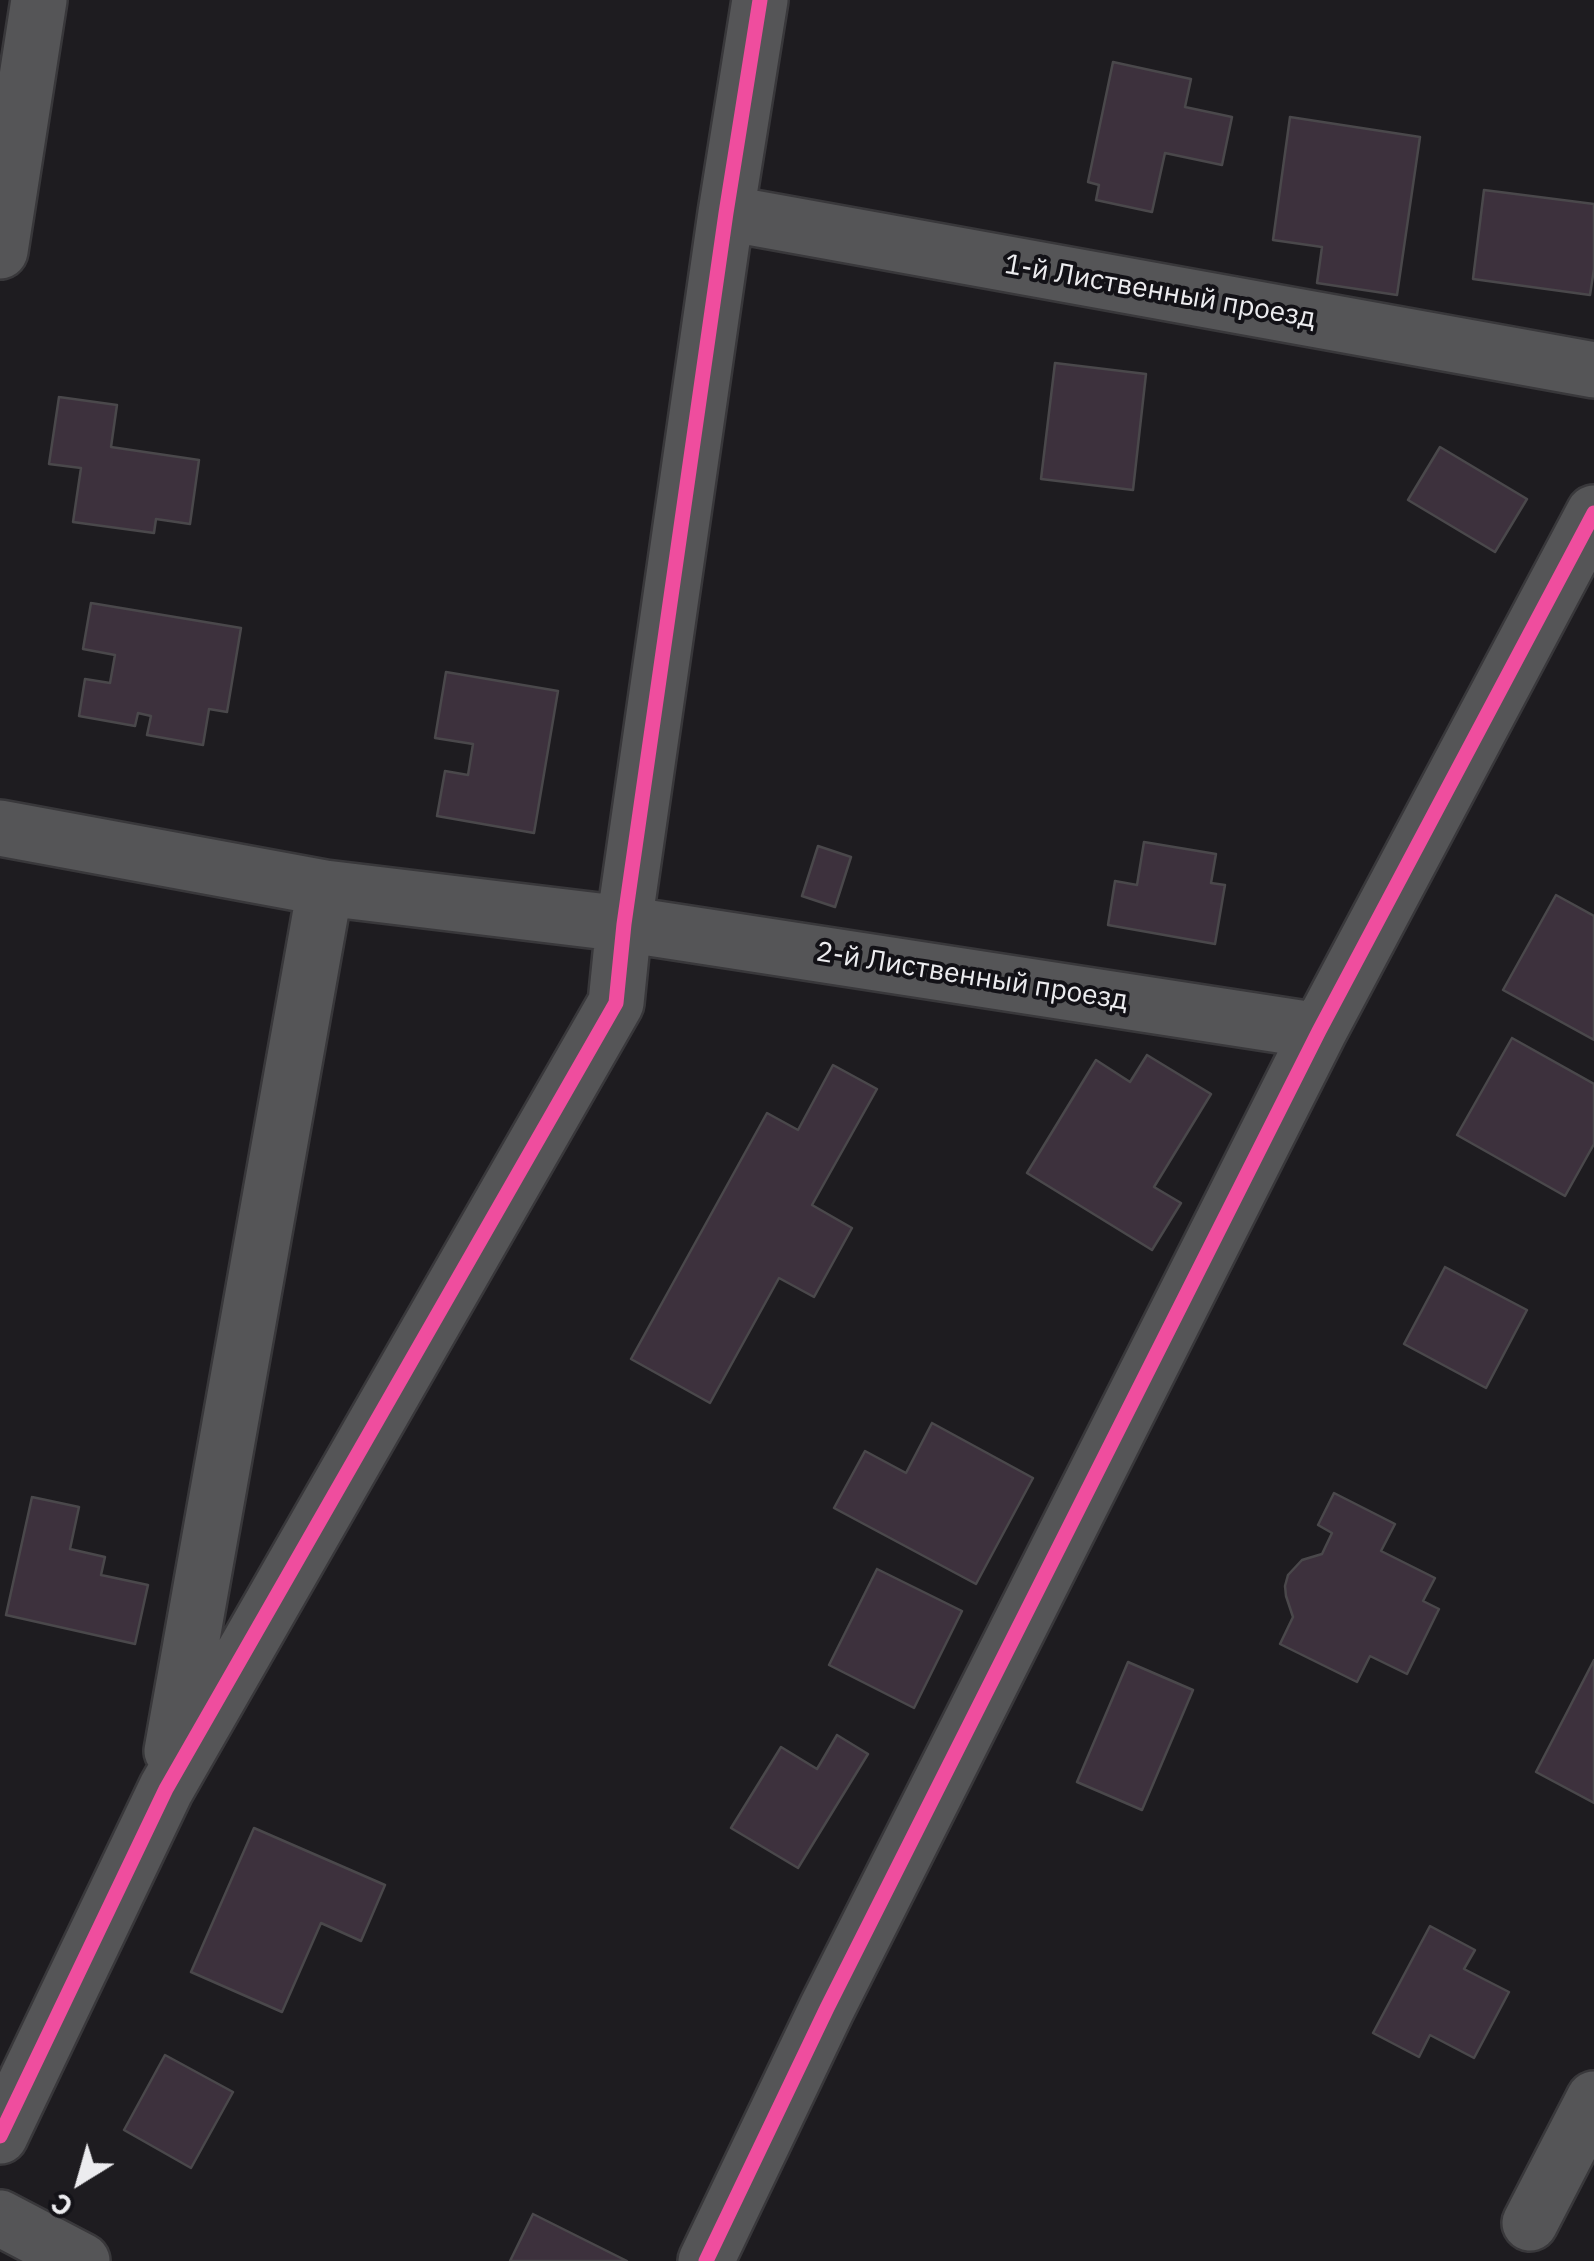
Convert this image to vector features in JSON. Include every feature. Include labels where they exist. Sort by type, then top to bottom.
[{"type":"street","points":[[0,252],[39,0]]},
{"type":"street","points":[[0,2136],[166,1790],[616,1003],[726,213],[760,0]]},
{"type":"street","name":"1-й Лиственный проезд","points":[[726,213],[1594,370]]},
{"type":"street","points":[[706,2261],[827,2008],[1319,1031],[1594,514]]},
{"type":"street","name":"2-й Лиственный проезд","points":[[0,828],[325,888],[624,924],[1319,1031]]},
{"type":"street","points":[[166,1790],[325,888]]},
{"type":"street","points":[[1530,2223],[1594,2099]]},
{"type":"street","points":[[0,2218],[82,2261]]},
{"type":"building","points":[[1113,62],[1191,79],[1185,107],[1232,117],[1222,165],[1165,153],[1152,212],[1096,200],[1099,185],[1088,182]]},
{"type":"building","points":[[1290,117],[1420,137],[1397,295],[1317,283],[1322,247],[1273,240]]},
{"type":"building","points":[[1484,190],[1594,204],[1590,295],[1473,279]]},
{"type":"building","points":[[1055,363],[1146,374],[1133,490],[1041,479]]},
{"type":"building","points":[[59,397],[117,405],[111,447],[199,460],[190,524],[156,519],[154,533],[73,522],[81,468],[49,464]]},
{"type":"building","points":[[1440,447],[1527,499],[1495,552],[1408,500]]},
{"type":"building","points":[[91,603],[241,628],[227,712],[209,709],[203,745],[147,735],[151,716],[138,713],[135,726],[79,716],[85,679],[110,683],[115,655],[83,649]]},
{"type":"building","points":[[446,672],[558,691],[534,833],[437,816],[445,771],[468,775],[473,744],[435,738]]},
{"type":"building","points":[[1144,842],[1216,854],[1211,883],[1225,885],[1215,944],[1108,925],[1115,881],[1137,885]]},
{"type":"building","points":[[818,846],[851,857],[835,907],[802,896]]},
{"type":"building","points":[[1556,895],[1594,916],[1594,1040],[1503,990]]},
{"type":"building","points":[[1512,1038],[1594,1084],[1594,1144],[1565,1196],[1457,1135]]},
{"type":"building","points":[[1147,1055],[1211,1094],[1154,1187],[1181,1203],[1152,1250],[1027,1173],[1096,1060],[1130,1082]]},
{"type":"building","points":[[833,1065],[877,1089],[812,1205],[852,1228],[814,1297],[779,1278],[710,1403],[631,1359],[767,1113],[798,1130]]},
{"type":"building","points":[[1445,1267],[1527,1310],[1486,1388],[1404,1344]]},
{"type":"building","points":[[932,1423],[1033,1478],[976,1584],[834,1508],[865,1451],[906,1473]]},
{"type":"building","points":[[1334,1493],[1395,1524],[1381,1551],[1435,1578],[1423,1601],[1439,1609],[1407,1674],[1370,1656],[1357,1682],[1280,1644],[1293,1617],[1286,1596],[1288,1575],[1302,1560],[1322,1554],[1332,1533],[1318,1525]]},
{"type":"building","points":[[32,1497],[79,1507],[70,1549],[105,1557],[101,1575],[148,1585],[135,1644],[6,1615]]},
{"type":"building","points":[[877,1569],[962,1611],[914,1708],[829,1665]]},
{"type":"building","points":[[1594,1660],[1594,1803],[1536,1772]]},
{"type":"building","points":[[1128,1662],[1193,1690],[1142,1810],[1077,1782]]},
{"type":"building","points":[[837,1735],[868,1754],[798,1868],[731,1828],[781,1747],[817,1769]]},
{"type":"building","points":[[254,1828],[385,1885],[361,1941],[321,1923],[282,2012],[191,1972]]},
{"type":"building","points":[[1430,1926],[1475,1950],[1464,1969],[1509,1992],[1474,2058],[1430,2035],[1419,2057],[1373,2033]]},
{"type":"building","points":[[165,2055],[233,2092],[191,2168],[124,2130]]},
{"type":"building","points":[[533,2214],[627,2261],[510,2261]]},
{"type":"cycle path","points":[[0,2136],[166,1789],[616,1003],[726,213],[760,0]]},
{"type":"cycle path","points":[[706,2261],[827,2008],[1319,1031],[1594,513]]}]
